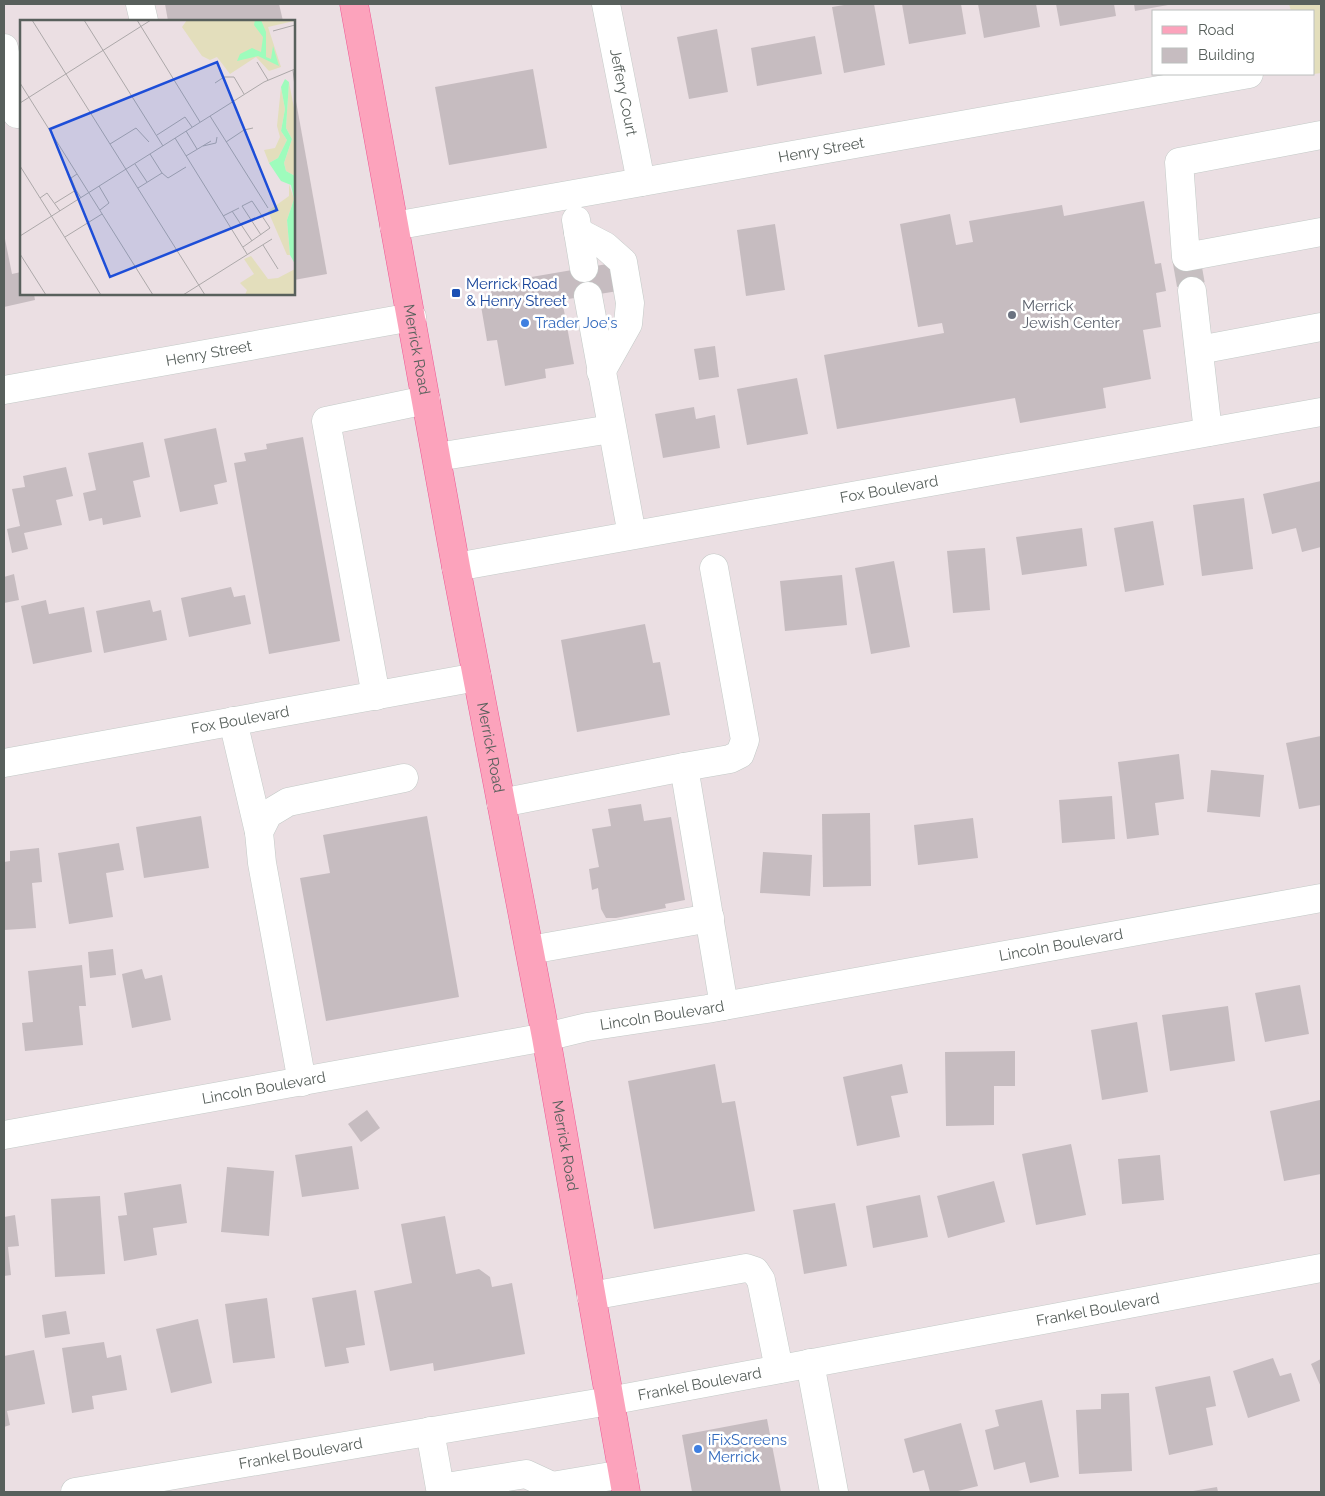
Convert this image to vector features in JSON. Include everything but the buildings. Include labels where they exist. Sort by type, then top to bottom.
[{"type":"main road","name":"Merrick Road","points":[[354,4],[456,567],[546,1037],[625,1483]]},
{"type":"street","points":[[140,4],[144,20]]},
{"type":"street","name":"Jeffery Court","points":[[606,4],[641,182]]},
{"type":"street","points":[[4,48],[17,114]]},
{"type":"street","name":"Henry Street","points":[[394,226],[1243,75]]},
{"type":"street","points":[[1321,135],[1179,162],[1186,257],[1321,232]]},
{"type":"street","points":[[571,194],[584,268]]},
{"type":"street","points":[[578,232],[605,246],[623,262],[630,303],[628,324],[601,372]]},
{"type":"street","points":[[1192,290],[1208,432]]},
{"type":"street","points":[[588,296],[632,535]]},
{"type":"street","name":"Henry Street","points":[[4,390],[412,317]]},
{"type":"street","points":[[1199,350],[1321,327]]},
{"type":"street","points":[[376,696],[326,421],[426,400]]},
{"type":"street","name":"Fox Boulevard","points":[[456,567],[1321,412]]},
{"type":"street","points":[[437,457],[611,429]]},
{"type":"street","points":[[501,803],[684,767],[730,760],[740,754],[745,740],[714,568]]},
{"type":"street","name":"Fox Boulevard","points":[[4,763],[477,677]]},
{"type":"street","points":[[233,722],[259,832],[262,862],[302,1082]]},
{"type":"street","points":[[684,767],[724,1006]]},
{"type":"street","points":[[259,832],[268,814],[288,802],[404,778]]},
{"type":"street","name":"Lincoln Boulevard","points":[[4,1136],[546,1037],[587,1027],[724,1006],[1321,898]]},
{"type":"street","points":[[530,950],[710,918]]},
{"type":"street","points":[[591,1296],[746,1268],[755,1271],[761,1280],[779,1369]]},
{"type":"street","name":"Frankel Boulevard","points":[[76,1492],[609,1400],[1321,1268]]},
{"type":"street","points":[[810,1363],[834,1492]]},
{"type":"street","points":[[430,1431],[440,1488],[526,1474],[552,1489],[625,1483]]},
{"type":"shaded area","points":[[1289,4],[1321,4],[1321,73],[1315,74],[1315,10],[1291,10]]},
{"type":"tunnel","points":[[1186,257],[1192,291]]},
{"type":"place","name":"Merrick Road & Henry Street","points":[[456,293]]},
{"type":"place","name":"Merrick Jewish Center","points":[[1012,315]]},
{"type":"place","name":"Trader Joe's","points":[[525,323]]},
{"type":"place","name":"iFixScreens Merrick","points":[[698,1449]]}]
